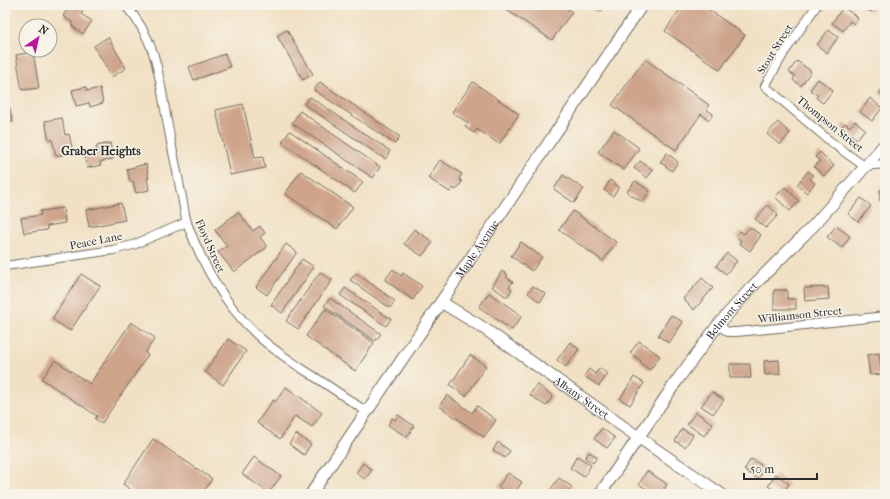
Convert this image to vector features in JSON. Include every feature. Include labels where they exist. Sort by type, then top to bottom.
[{"type":"street","name":"Floyd Street","points":[[125,5],[137,19],[153,49],[158,66],[187,222],[213,280],[240,318],[256,334],[274,349],[367,412]]},
{"type":"street","name":"Maple Avenue","points":[[312,494],[642,5]]},
{"type":"street","name":"Stout Street","points":[[765,86],[784,53],[817,5]]},
{"type":"street","name":"Thompson Street","points":[[765,86],[831,142],[864,166],[885,164]]},
{"type":"street","name":"Belmont Street","points":[[600,494],[678,379],[718,325],[750,289],[814,225],[864,166],[885,144]]},
{"type":"street","name":"Peace Lane","points":[[5,266],[113,250],[133,245],[187,222]]},
{"type":"street","name":"Albany Street","points":[[441,302],[482,327],[638,438],[721,494]]},
{"type":"street","name":"Williamson Street","points":[[718,325],[728,332],[736,332],[885,316]]},
{"type":"building","points":[[70,5],[75,5],[83,11],[81,14],[92,21],[83,34],[72,26],[73,23],[63,16]]},
{"type":"building","points":[[499,5],[562,5],[572,12],[552,40]]},
{"type":"building","points":[[590,5],[605,5],[600,12]]},
{"type":"building","points":[[683,5],[702,5],[745,35],[720,70],[665,31]]},
{"type":"building","points":[[860,5],[876,5],[871,12]]},
{"type":"building","points":[[843,7],[858,18],[854,24],[850,21],[843,31],[832,23]]},
{"type":"building","points":[[287,30],[313,74],[303,80],[277,36]]},
{"type":"building","points":[[828,30],[838,37],[827,53],[817,45]]},
{"type":"building","points":[[108,37],[126,68],[112,77],[94,46]]},
{"type":"building","points":[[225,54],[230,67],[194,80],[189,67]]},
{"type":"building","points":[[16,55],[18,55],[18,58],[34,58],[39,88],[22,90]]},
{"type":"building","points":[[645,59],[709,105],[706,109],[713,114],[709,120],[701,114],[676,150],[612,105]]},
{"type":"building","points":[[797,61],[811,71],[801,86],[793,80],[795,76],[789,72]]},
{"type":"building","points":[[818,79],[833,90],[823,103],[816,98],[818,95],[810,90]]},
{"type":"building","points":[[320,82],[400,137],[395,144],[314,90]]},
{"type":"building","points":[[473,82],[519,114],[499,144],[477,129],[474,133],[465,127],[468,123],[452,112]]},
{"type":"building","points":[[885,85],[885,98],[879,93]]},
{"type":"building","points":[[86,87],[87,91],[100,88],[103,103],[90,107],[89,103],[76,106],[72,90]]},
{"type":"building","points":[[310,97],[390,151],[385,159],[304,104]]},
{"type":"building","points":[[870,98],[882,108],[872,121],[860,112]]},
{"type":"building","points":[[243,104],[255,158],[263,157],[265,168],[230,175],[216,110]]},
{"type":"building","points":[[9,106],[13,122],[5,123],[5,107]]},
{"type":"building","points":[[300,111],[380,167],[373,178],[292,123]]},
{"type":"building","points":[[62,118],[65,135],[69,134],[73,152],[56,156],[52,139],[49,140],[45,121]]},
{"type":"building","points":[[855,121],[865,129],[857,139],[841,127],[845,123],[850,127]]},
{"type":"building","points":[[778,122],[790,133],[780,145],[767,134]]},
{"type":"building","points":[[614,130],[639,148],[624,170],[598,152]]},
{"type":"building","points":[[290,131],[363,182],[355,193],[282,142]]},
{"type":"building","points":[[110,143],[113,159],[100,162],[101,165],[87,168],[84,153],[97,150],[96,146]]},
{"type":"building","points":[[820,152],[834,166],[824,176],[814,167],[820,161],[815,157]]},
{"type":"building","points":[[667,153],[678,162],[672,171],[660,162]]},
{"type":"building","points":[[440,160],[462,174],[459,179],[462,182],[456,190],[453,188],[450,192],[428,178]]},
{"type":"building","points":[[640,161],[653,170],[647,178],[634,168]]},
{"type":"building","points":[[146,164],[149,178],[147,178],[149,190],[136,193],[133,181],[130,182],[127,169]]},
{"type":"building","points":[[301,171],[353,207],[337,229],[285,194]]},
{"type":"building","points":[[808,171],[813,175],[810,179],[815,183],[807,193],[797,185]]},
{"type":"building","points":[[563,175],[584,189],[574,203],[554,189]]},
{"type":"building","points":[[610,180],[619,187],[613,196],[604,190]]},
{"type":"building","points":[[635,181],[650,191],[642,202],[627,192]]},
{"type":"building","points":[[785,187],[799,201],[790,211],[775,197]]},
{"type":"building","points":[[885,189],[885,201],[880,201],[880,190]]},
{"type":"building","points":[[861,198],[871,206],[858,222],[848,214]]},
{"type":"building","points":[[121,203],[125,220],[89,227],[86,210]]},
{"type":"building","points":[[768,205],[778,215],[766,228],[755,219]]},
{"type":"building","points":[[63,208],[65,223],[47,226],[47,230],[24,233],[21,218],[41,215],[40,211]]},
{"type":"building","points":[[573,211],[616,242],[603,261],[559,230]]},
{"type":"building","points":[[238,212],[253,231],[260,226],[265,233],[260,237],[267,247],[234,272],[218,252],[227,246],[215,230]]},
{"type":"building","points":[[836,226],[850,236],[842,248],[827,237]]},
{"type":"building","points":[[750,227],[761,235],[750,251],[739,243],[741,241],[736,236],[740,231],[744,234]]},
{"type":"building","points":[[414,229],[433,242],[422,256],[404,244]]},
{"type":"building","points":[[521,242],[542,257],[532,271],[511,256]]},
{"type":"building","points":[[286,244],[297,252],[267,295],[256,287]]},
{"type":"building","points":[[727,253],[737,261],[726,274],[716,266]]},
{"type":"building","points":[[302,259],[314,267],[282,313],[271,305]]},
{"type":"building","points":[[393,269],[401,276],[403,273],[422,286],[413,300],[385,280]]},
{"type":"building","points":[[502,271],[508,275],[506,277],[513,282],[509,287],[512,289],[507,297],[492,287]]},
{"type":"building","points":[[320,272],[332,280],[298,329],[286,321]]},
{"type":"building","points":[[356,273],[395,301],[390,308],[350,280]]},
{"type":"building","points":[[81,274],[100,286],[70,331],[52,319]]},
{"type":"building","points":[[702,278],[713,288],[694,310],[683,299]]},
{"type":"building","points":[[533,286],[546,294],[540,302],[528,293]]},
{"type":"building","points":[[828,287],[829,299],[805,301],[804,288]]},
{"type":"building","points":[[345,288],[391,319],[386,326],[340,295]]},
{"type":"building","points":[[774,290],[787,290],[787,299],[796,299],[796,309],[774,309]]},
{"type":"building","points":[[489,293],[522,316],[512,330],[479,307]]},
{"type":"building","points":[[330,298],[381,334],[375,341],[324,306]]},
{"type":"building","points":[[325,309],[374,343],[355,371],[306,336]]},
{"type":"building","points":[[671,315],[683,322],[669,343],[658,336]]},
{"type":"building","points":[[131,322],[155,338],[145,353],[148,355],[102,423],[95,419],[97,416],[42,379],[55,360],[90,384]]},
{"type":"building","points":[[228,339],[246,351],[223,385],[205,372]]},
{"type":"building","points":[[639,341],[660,356],[650,370],[630,353]]},
{"type":"building","points":[[570,342],[579,349],[566,367],[557,360]]},
{"type":"building","points":[[879,353],[882,374],[870,375],[867,355]]},
{"type":"building","points":[[470,355],[486,366],[466,396],[450,385]]},
{"type":"building","points":[[779,360],[780,374],[765,375],[764,361]]},
{"type":"building","points":[[730,364],[750,364],[751,378],[730,378]]},
{"type":"building","points":[[600,368],[608,374],[599,386],[584,376],[589,369],[595,374]]},
{"type":"building","points":[[634,377],[644,383],[630,405],[620,399]]},
{"type":"building","points":[[537,384],[553,396],[546,406],[530,395]]},
{"type":"building","points":[[286,387],[322,413],[312,427],[295,416],[280,439],[257,423],[273,400],[275,402]]},
{"type":"building","points":[[712,392],[724,400],[713,414],[701,406]]},
{"type":"building","points":[[447,395],[472,413],[477,406],[496,420],[484,437],[439,406]]},
{"type":"building","points":[[696,412],[713,424],[704,436],[687,424]]},
{"type":"building","points":[[398,415],[414,426],[407,437],[388,425],[392,418],[395,420]]},
{"type":"building","points":[[602,428],[615,438],[607,448],[594,439]]},
{"type":"building","points":[[682,429],[693,435],[685,447],[675,441]]},
{"type":"building","points":[[296,434],[311,444],[304,455],[289,444]]},
{"type":"building","points":[[153,439],[212,479],[202,494],[137,494],[123,484]]},
{"type":"building","points":[[498,442],[510,451],[505,458],[493,450]]},
{"type":"building","points":[[589,452],[597,457],[593,463],[585,458]]},
{"type":"building","points":[[577,456],[591,465],[584,477],[570,468]]},
{"type":"building","points":[[254,457],[281,476],[269,493],[242,474]]},
{"type":"building","points":[[751,459],[766,468],[758,479],[744,470]]},
{"type":"building","points":[[363,463],[372,470],[365,479],[356,473]]},
{"type":"building","points":[[647,471],[667,484],[661,494],[654,494],[639,484]]},
{"type":"building","points":[[508,473],[522,482],[514,494],[509,494],[498,487]]},
{"type":"building","points":[[776,474],[789,484],[782,494],[768,486]]},
{"type":"building","points":[[559,478],[572,487],[567,494],[555,494],[550,490]]},
{"type":"district","name":"Graber Heights","points":[[101,151]]}]
